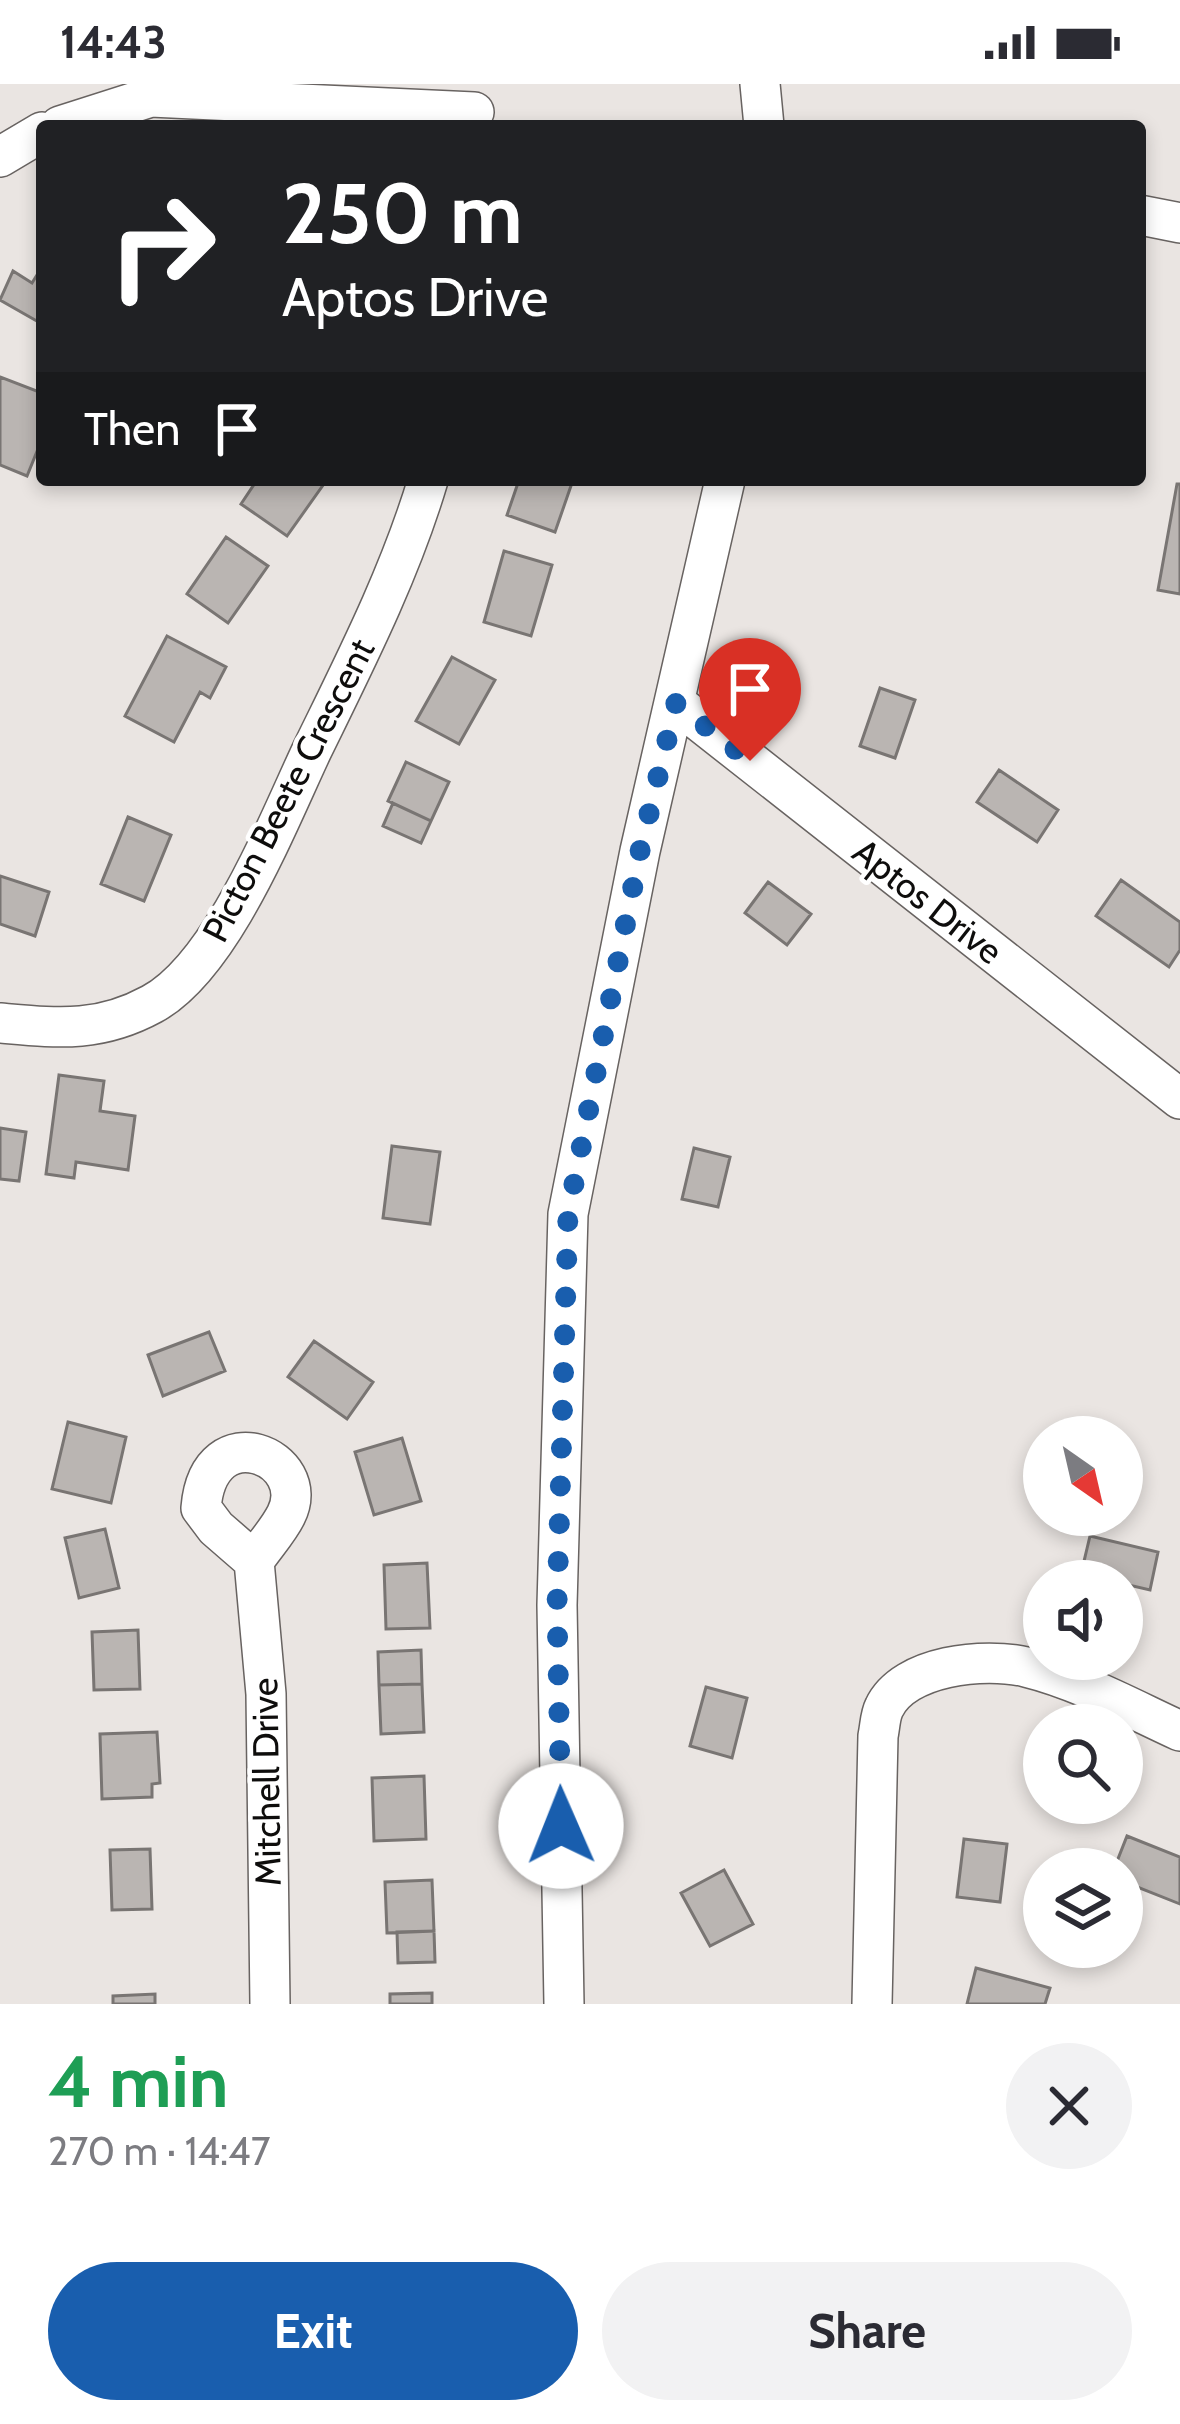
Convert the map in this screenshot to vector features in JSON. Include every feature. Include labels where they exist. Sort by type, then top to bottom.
[{"type":"street","points":[[760,84],[763,120]]},
{"type":"street","points":[[79,120],[151,97],[473,107]]},
{"type":"street","points":[[0,157],[36,136]]},
{"type":"street","points":[[1146,215],[1180,223]]},
{"type":"street","name":"Picton Beete Crescent","points":[[0,1023],[103,1026],[156,1002],[197,964],[248,884],[377,616],[426,486]]},
{"type":"street","points":[[565,2004],[557,1605],[568,1214],[640,851],[724,486]]},
{"type":"street","name":"Aptos Drive","points":[[676,703],[1180,1099]]},
{"type":"street","name":"Mitchell Drive","points":[[254,1561],[266,1694],[270,2004]]},
{"type":"street","points":[[872,2004],[878,1736],[884,1707],[906,1682],[954,1664],[1022,1666],[1180,1731]]},
{"type":"building","points":[[13,271],[32,283],[36,277],[36,321],[0,300]]},
{"type":"building","points":[[0,377],[36,391],[36,454],[27,476],[0,465]]},
{"type":"building","points":[[1180,484],[1180,594],[1158,590]]},
{"type":"building","points":[[253,486],[322,486],[287,536],[241,504]]},
{"type":"building","points":[[517,486],[571,486],[555,532],[507,515]]},
{"type":"building","points":[[226,537],[268,566],[228,623],[187,594]]},
{"type":"building","points":[[504,551],[552,565],[531,636],[484,622]]},
{"type":"building","points":[[167,636],[226,667],[210,698],[200,692],[174,742],[125,716]]},
{"type":"building","points":[[452,657],[495,680],[459,744],[416,721]]},
{"type":"building","points":[[880,688],[915,700],[895,758],[860,746]]},
{"type":"building","points":[[406,762],[449,782],[431,821],[388,801]]},
{"type":"building","points":[[999,770],[1058,810],[1037,842],[977,802]]},
{"type":"building","points":[[393,803],[431,821],[421,843],[383,826]]},
{"type":"building","points":[[128,817],[171,835],[144,901],[101,884]]},
{"type":"building","points":[[0,876],[49,892],[35,936],[0,924]]},
{"type":"building","points":[[1121,880],[1180,922],[1180,950],[1169,967],[1096,916]]},
{"type":"building","points":[[768,882],[811,914],[787,945],[745,913]]},
{"type":"building","points":[[59,1075],[104,1081],[100,1111],[135,1116],[128,1170],[76,1162],[74,1178],[46,1174]]},
{"type":"building","points":[[0,1128],[26,1132],[19,1181],[0,1179]]},
{"type":"building","points":[[392,1146],[440,1152],[430,1224],[383,1218]]},
{"type":"building","points":[[694,1148],[730,1157],[718,1207],[682,1199]]},
{"type":"building","points":[[209,1332],[225,1371],[163,1396],[148,1355]]},
{"type":"building","points":[[314,1341],[373,1382],[347,1419],[288,1377]]},
{"type":"building","points":[[68,1422],[126,1437],[111,1503],[52,1489]]},
{"type":"building","points":[[402,1438],[421,1501],[374,1515],[355,1452]]},
{"type":"building","points":[[105,1529],[119,1588],[79,1598],[65,1538]]},
{"type":"building","points":[[1090,1536],[1158,1552],[1150,1590],[1143,1588],[1143,1560],[1084,1560]]},
{"type":"building","points":[[427,1563],[430,1628],[386,1629],[384,1565]]},
{"type":"building","points":[[138,1630],[140,1689],[94,1690],[92,1632]]},
{"type":"building","points":[[421,1650],[422,1684],[379,1685],[378,1652]]},
{"type":"building","points":[[422,1684],[424,1732],[381,1734],[379,1685]]},
{"type":"building","points":[[706,1687],[747,1698],[732,1758],[690,1746]]},
{"type":"building","points":[[157,1732],[160,1783],[152,1784],[152,1797],[102,1799],[100,1734]]},
{"type":"building","points":[[424,1776],[426,1839],[374,1841],[372,1778]]},
{"type":"building","points":[[1127,1836],[1180,1857],[1180,1904],[1143,1889],[1143,1848],[1122,1848]]},
{"type":"building","points":[[964,1839],[1007,1844],[1000,1902],[957,1897]]},
{"type":"building","points":[[150,1849],[152,1909],[112,1910],[110,1850]]},
{"type":"building","points":[[724,1870],[753,1924],[710,1946],[681,1893]]},
{"type":"building","points":[[432,1880],[434,1931],[387,1933],[385,1882]]},
{"type":"building","points":[[434,1931],[435,1962],[398,1963],[397,1932]]},
{"type":"building","points":[[976,1968],[1050,1988],[1045,2004],[967,2004]]},
{"type":"building","points":[[432,1993],[432,2004],[390,2004],[390,1994]]},
{"type":"building","points":[[155,1994],[155,2004],[113,2004],[113,1996]]},
{"type":"route","points":[[561,1826],[557,1605],[568,1214],[640,851],[676,703],[750,761]]}]
